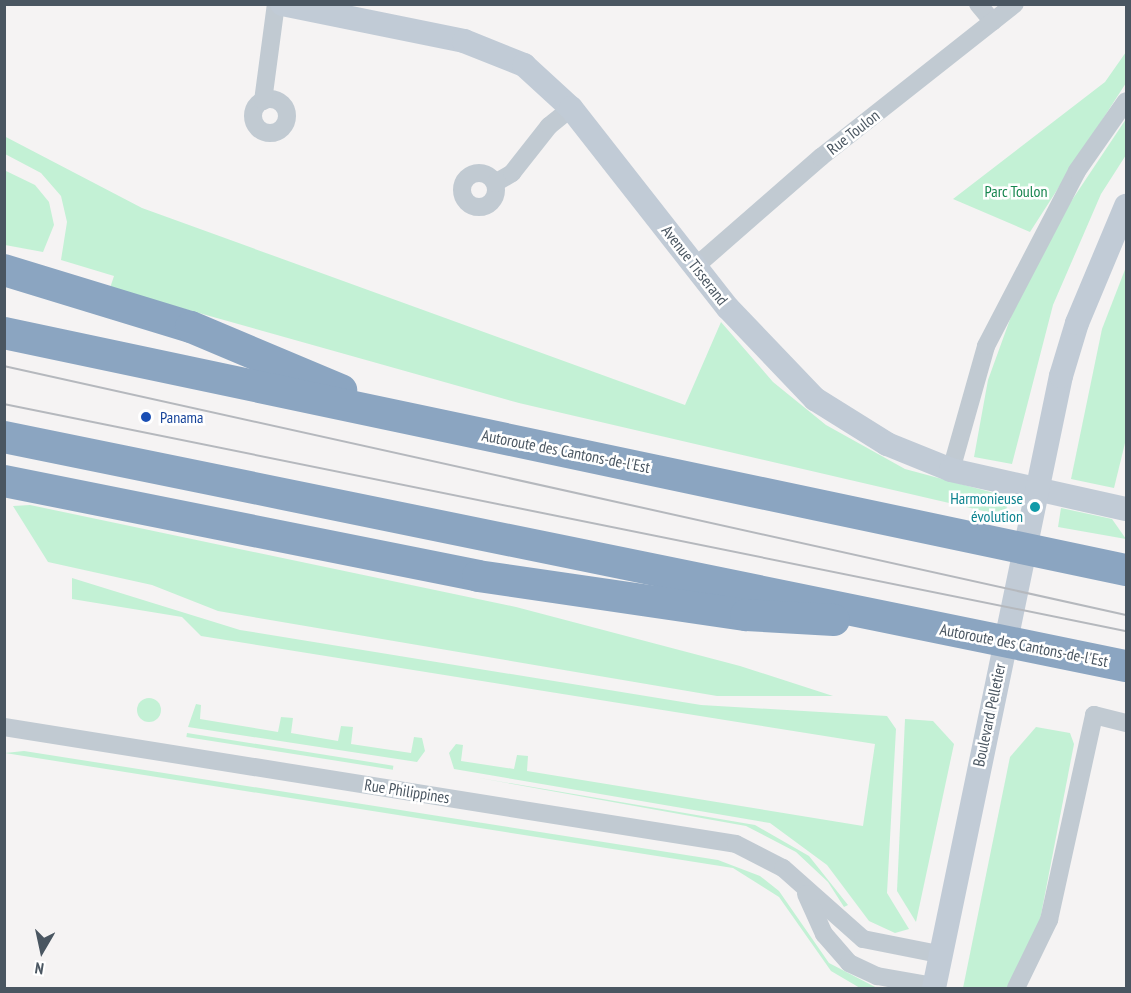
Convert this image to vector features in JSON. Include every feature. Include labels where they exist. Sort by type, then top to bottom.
[{"type":"highway","points":[[4,270],[191,327],[414,420]]},
{"type":"highway","name":"Autoroute des Cantons-de-l'Est","points":[[4,333],[1126,570]]},
{"type":"highway","name":"Autoroute des Cantons-de-l'Est","points":[[4,437],[1126,666]]},
{"type":"highway","points":[[4,481],[477,576],[746,615],[937,627]]},
{"type":"street","points":[[262,101],[276,4]]},
{"type":"street","name":"Avenue Tisserand","points":[[282,4],[486,48],[531,70],[571,108],[762,348],[809,394],[887,444],[951,470],[1126,509]]},
{"type":"street","points":[[978,4],[993,22]]},
{"type":"street","name":"Rue Toulon","points":[[696,266],[821,157],[1015,4]]},
{"type":"street","points":[[951,470],[986,346],[1077,171],[1126,101]]},
{"type":"street","points":[[495,183],[512,173],[549,126],[571,108]]},
{"type":"street","name":"Boulevard Pelletier","points":[[933,988],[982,744],[1045,452],[1077,323],[1126,206]]},
{"type":"street","points":[[1016,988],[1049,920],[1094,716],[1126,723]]},
{"type":"street","name":"Rue Philippines","points":[[4,727],[736,844],[801,882],[863,939],[939,954]]},
{"type":"street","points":[[801,882],[824,934],[849,963],[877,976],[933,988]]},
{"type":"green space","name":"Parc Toulon","points":[[1126,52],[1126,83],[1030,232],[953,199],[1105,82]]},
{"type":"green space","points":[[1126,119],[1126,155],[1101,194],[1053,305],[1012,464],[974,457],[988,380],[1017,300],[1058,221]]},
{"type":"green space","points":[[4,136],[142,208],[685,405],[721,322],[773,382],[826,425],[905,469],[1009,497],[1005,516],[519,403],[110,288],[114,276],[61,260],[67,222],[61,196],[41,173],[5,154]]},
{"type":"green space","points":[[4,170],[35,185],[49,202],[54,225],[43,252],[5,245]]},
{"type":"green space","points":[[1126,267],[1126,439],[1114,488],[1071,479],[1102,329]]},
{"type":"green space","points":[[30,505],[516,607],[740,666],[833,696],[717,696],[218,611],[152,585],[48,562],[13,506]]},
{"type":"green space","points":[[1061,508],[1112,519],[1126,539],[1058,527]]},
{"type":"green space","points":[[72,578],[240,630],[701,705],[887,716],[896,729],[887,893],[909,929],[895,933],[869,921],[827,865],[770,823],[454,769],[449,753],[456,744],[463,745],[461,761],[514,769],[517,755],[528,756],[527,771],[863,826],[875,744],[201,636],[182,617],[72,599]]},
{"type":"green space","points":[[149,698],[158,701],[161,710],[158,719],[149,722],[140,719],[137,710],[140,701]]},
{"type":"green space","points":[[196,704],[201,705],[200,719],[278,732],[281,717],[293,718],[291,733],[338,741],[341,726],[353,727],[351,744],[411,753],[414,737],[422,738],[425,751],[417,762],[188,727]]},
{"type":"green space","points":[[905,719],[933,721],[954,744],[916,922],[897,891]]},
{"type":"green space","points":[[1036,727],[1070,733],[1074,744],[1040,920],[1009,988],[963,988],[1010,757]]},
{"type":"green space","points":[[187,733],[393,766],[393,770],[186,737]]},
{"type":"green space","points":[[24,751],[718,860],[760,876],[779,891],[829,963],[877,988],[860,988],[831,971],[779,897],[733,868],[5,753]]},
{"type":"green space","points":[[474,777],[755,825],[809,856],[848,905],[844,907],[828,882],[796,852],[746,826]]},
{"type":"tram line","points":[[4,366],[1126,615]]},
{"type":"tram line","points":[[4,404],[1126,631]]},
{"type":"place","name":"Panama","points":[[146,417]]},
{"type":"place","name":"Harmonieuse évolution","points":[[1035,507]]}]
